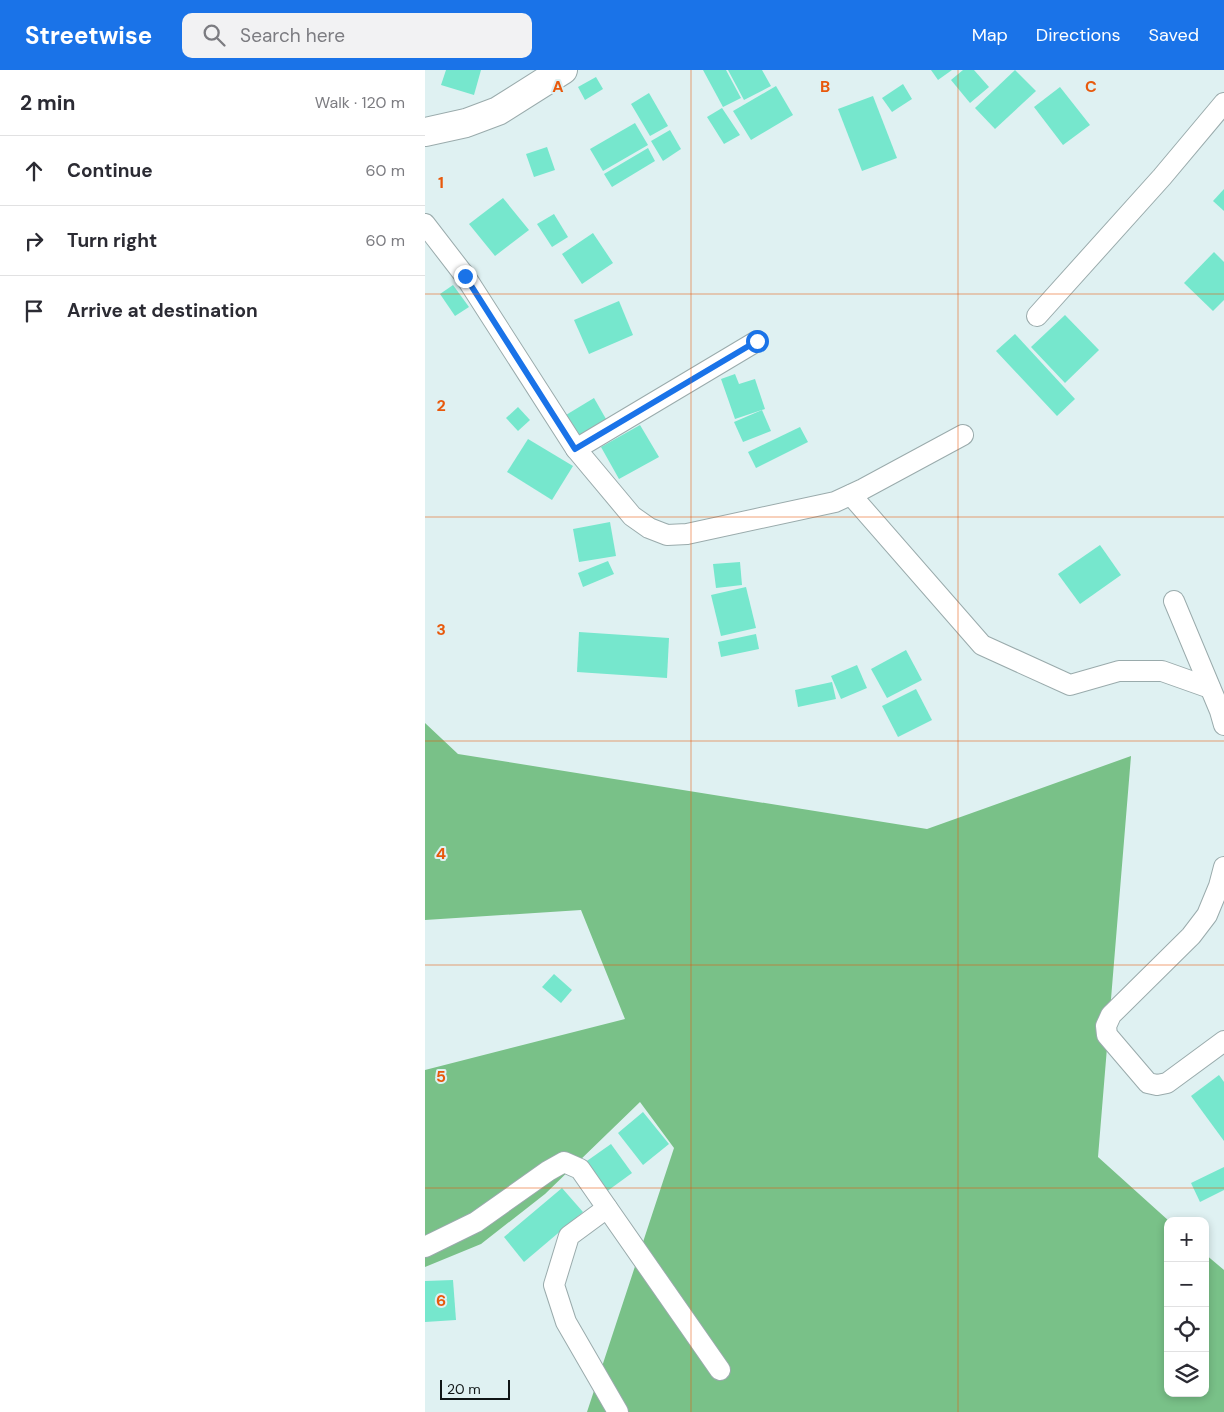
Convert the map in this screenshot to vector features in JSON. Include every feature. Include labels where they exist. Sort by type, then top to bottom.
[{"type":"street","points":[[425,132],[466,123],[498,111],[563,70]]},
{"type":"street","points":[[1037,316],[1162,177],[1224,103]]},
{"type":"street","points":[[425,224],[465,276],[575,449],[632,516],[649,528],[667,535],[687,534],[835,502],[963,435]]},
{"type":"street","points":[[575,449],[757,341]]},
{"type":"street","points":[[851,494],[982,645],[1070,685],[1119,671],[1162,671],[1210,688]]},
{"type":"street","points":[[1174,601],[1224,725]]},
{"type":"street","points":[[1224,867],[1219,886],[1207,915],[1191,936],[1111,1015],[1106,1026],[1107,1035],[1148,1083],[1157,1085],[1167,1083],[1224,1041]]},
{"type":"street","points":[[425,1247],[476,1222],[548,1171],[564,1162],[580,1169],[720,1370]]},
{"type":"street","points":[[607,1208],[569,1236],[554,1285],[566,1322],[618,1412]]},
{"type":"green space","points":[[425,723],[458,754],[927,829],[1131,756],[1098,1157],[1165,1217],[1164,1397],[1209,1397],[1209,1257],[1224,1270],[1224,1412],[587,1412],[674,1148],[640,1102],[545,1194],[481,1244],[425,1267],[425,1070],[625,1019],[581,910],[425,920]]},
{"type":"building","points":[[446,70],[481,70],[474,95],[441,85]]},
{"type":"building","points":[[703,70],[726,70],[741,98],[723,107]]},
{"type":"building","points":[[728,70],[762,70],[771,86],[744,100]]},
{"type":"building","points":[[931,70],[952,70],[938,80]]},
{"type":"building","points":[[963,70],[974,70],[989,87],[970,103],[951,80]]},
{"type":"building","points":[[1015,70],[1036,91],[995,129],[975,108]]},
{"type":"building","points":[[596,77],[603,89],[585,100],[578,87]]},
{"type":"building","points":[[903,84],[912,99],[892,112],[882,98]]},
{"type":"building","points":[[776,86],[793,115],[751,140],[733,111]]},
{"type":"building","points":[[1060,87],[1090,125],[1063,145],[1034,107]]},
{"type":"building","points":[[649,93],[668,126],[650,136],[631,104]]},
{"type":"building","points":[[873,96],[897,158],[862,171],[838,109]]},
{"type":"building","points":[[722,108],[740,135],[724,144],[707,117]]},
{"type":"building","points":[[635,123],[648,145],[603,171],[590,149]]},
{"type":"building","points":[[670,130],[681,149],[663,161],[651,141]]},
{"type":"building","points":[[547,147],[555,170],[534,177],[526,154]]},
{"type":"building","points":[[648,148],[655,161],[612,187],[604,174]]},
{"type":"building","points":[[1224,189],[1224,211],[1213,201]]},
{"type":"building","points":[[503,198],[529,230],[495,256],[469,224]]},
{"type":"building","points":[[554,214],[568,237],[552,247],[537,224]]},
{"type":"building","points":[[593,233],[613,263],[582,284],[562,254]]},
{"type":"building","points":[[1214,252],[1224,262],[1224,300],[1213,311],[1184,283]]},
{"type":"building","points":[[453,285],[469,307],[455,316],[440,294]]},
{"type":"building","points":[[619,301],[633,335],[589,354],[574,320]]},
{"type":"building","points":[[1065,315],[1099,350],[1065,383],[1031,347]]},
{"type":"building","points":[[1015,334],[1075,399],[1057,416],[996,351]]},
{"type":"building","points":[[735,374],[739,384],[755,379],[765,409],[735,419],[721,379]]},
{"type":"building","points":[[594,398],[606,419],[574,439],[561,418]]},
{"type":"building","points":[[518,407],[530,420],[518,431],[506,418]]},
{"type":"building","points":[[762,410],[771,431],[743,442],[734,422]]},
{"type":"building","points":[[640,425],[659,457],[619,479],[601,447]]},
{"type":"building","points":[[800,427],[808,442],[756,468],[748,452]]},
{"type":"building","points":[[528,439],[573,466],[552,500],[507,472]]},
{"type":"building","points":[[610,522],[616,556],[579,562],[573,529]]},
{"type":"building","points":[[1100,545],[1121,575],[1080,604],[1058,574]]},
{"type":"building","points":[[608,561],[614,574],[583,587],[578,573]]},
{"type":"building","points":[[740,562],[742,585],[716,588],[713,564]]},
{"type":"building","points":[[746,587],[756,628],[721,636],[711,595]]},
{"type":"building","points":[[579,632],[669,638],[667,678],[577,672]]},
{"type":"building","points":[[756,634],[759,649],[721,657],[718,642]]},
{"type":"building","points":[[906,650],[922,680],[887,698],[871,669]]},
{"type":"building","points":[[857,665],[867,688],[841,699],[831,676]]},
{"type":"building","points":[[832,682],[836,699],[798,707],[795,690]]},
{"type":"building","points":[[916,689],[932,720],[898,737],[882,706]]},
{"type":"building","points":[[554,974],[572,990],[561,1003],[542,987]]},
{"type":"building","points":[[1219,1075],[1224,1082],[1224,1141],[1191,1096]]},
{"type":"building","points":[[643,1112],[669,1144],[643,1165],[618,1133]]},
{"type":"building","points":[[611,1144],[632,1173],[606,1192],[584,1163]]},
{"type":"building","points":[[1224,1167],[1224,1190],[1200,1202],[1191,1183]]},
{"type":"building","points":[[562,1188],[583,1212],[524,1262],[504,1237]]},
{"type":"building","points":[[453,1280],[456,1320],[425,1322],[425,1281]]},
{"type":"route","points":[[465,276],[575,449],[757,341]]}]
